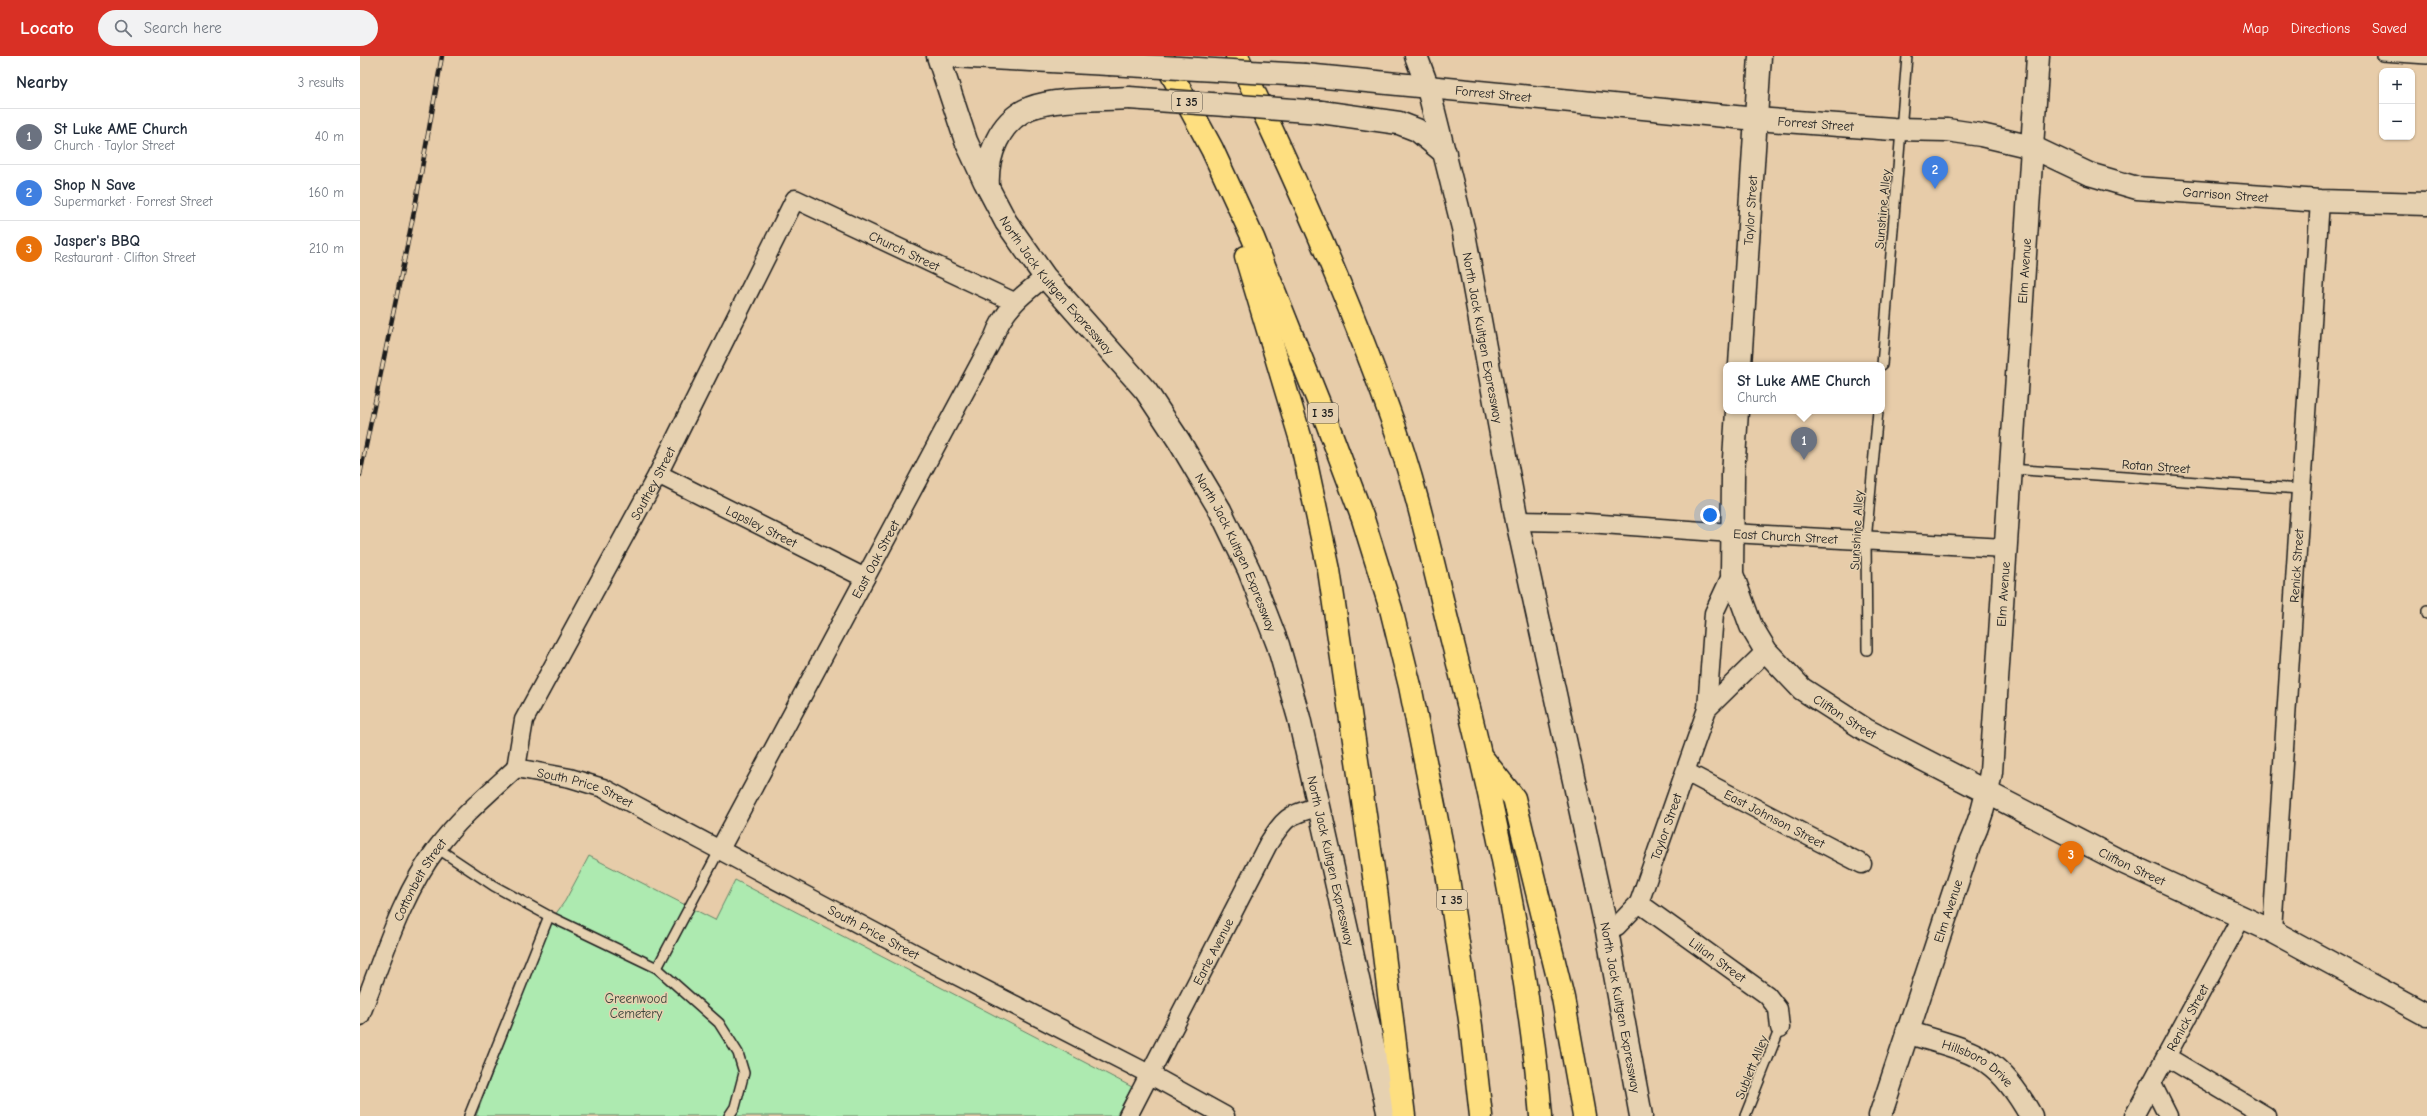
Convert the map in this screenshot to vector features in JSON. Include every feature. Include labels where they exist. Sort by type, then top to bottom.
[{"type":"highway","name":"I 35","points":[[1162,56],[1212,149],[1253,238],[1328,423],[1363,519],[1390,608],[1410,686],[1446,866],[1470,1018],[1481,1116]]},
{"type":"highway","points":[[1237,56],[1291,168],[1338,274],[1391,417],[1424,530],[1482,758],[1521,965],[1536,1060],[1541,1116]]},
{"type":"highway","points":[[1212,149],[1269,328],[1301,440],[1329,570],[1376,890],[1404,1116]]},
{"type":"highway","points":[[1482,758],[1514,798],[1563,998],[1584,1116]]},
{"type":"main road","name":"North Jack Kultgen Expressway","points":[[938,56],[966,141],[988,190],[1006,222],[1045,277],[1146,391],[1179,441],[1220,510],[1249,570],[1278,645],[1299,718],[1317,807],[1368,1018],[1389,1116]]},
{"type":"main road","name":"Forrest Street","points":[[952,56],[1305,75],[1756,119],[1947,130],[1982,135],[2032,147]]},
{"type":"main road","name":"North Jack Kultgen Expressway","points":[[1416,56],[1428,88],[1463,228],[1518,521],[1606,931],[1641,1116]]},
{"type":"main road","name":"Taylor Street","points":[[1740,362],[1760,56]]},
{"type":"main road","name":"Elm Avenue","points":[[1880,1116],[1988,793],[1991,772],[2038,56]]},
{"type":"main road","points":[[988,190],[987,170],[994,144],[1015,118],[1031,108],[1057,103],[1129,98],[1321,112],[1399,123],[1417,130],[1445,153]]},
{"type":"main road","name":"Garrison Street","points":[[2032,147],[2089,174],[2137,188],[2320,201],[2427,204]]},
{"type":"main road","name":"Taylor Street","points":[[1737,414],[1732,533],[1732,574],[1751,626],[1766,651]]},
{"type":"main road","name":"Clifton Street","points":[[1766,651],[1802,689],[1823,705],[1866,730],[2120,861],[2272,931],[2427,1015]]},
{"type":"main road","name":"Hillsboro Drive","points":[[1907,1032],[1953,1045],[1989,1063],[2014,1088],[2031,1116]]},
{"type":"street","name":"Church Street","points":[[795,199],[1014,302]]},
{"type":"street","name":"Southey Street","points":[[516,768],[524,720],[658,474],[795,199]]},
{"type":"street","name":"Renick Street","points":[[2272,931],[2320,201]]},
{"type":"street","name":"East Oak Street","points":[[720,851],[993,339],[997,328],[1014,302],[1045,277]]},
{"type":"street","name":"Lapsley Street","points":[[658,474],[865,578]]},
{"type":"street","name":"East Church Street","points":[[1518,521],[1572,522],[1732,533],[2005,548]]},
{"type":"street","name":"Taylor Street","points":[[1606,931],[1617,926],[1639,903],[1686,772],[1707,710],[1714,613],[1732,574]]},
{"type":"street","name":"Taylor Street","points":[[1707,710],[1766,651]]},
{"type":"street","name":"Cottonbelt Street","points":[[360,1016],[412,888],[437,848],[475,806],[516,768]]},
{"type":"street","name":"South Price Street","points":[[516,768],[570,778],[603,788],[720,851],[1150,1074],[1225,1116]]},
{"type":"street","name":"East Johnson Street","points":[[1686,772],[1862,864]]},
{"type":"street","name":"Earle Avenue","points":[[1128,1116],[1268,844],[1282,823],[1293,814],[1317,807]]},
{"type":"street","name":"Lilian Street","points":[[1639,903],[1768,995],[1778,1008],[1780,1028]]},
{"type":"street","name":"Renick Street","points":[[2134,1116],[2241,918]]},
{"type":"street","points":[[2166,1057],[2266,1116]]},
{"type":"street","points":[[2152,1084],[2168,1116]]},
{"type":"lane","name":"Sunshine Alley","points":[[1882,362],[1907,56]]},
{"type":"lane","points":[[2382,56],[2427,59]]},
{"type":"lane","name":"Sunshine Alley","points":[[1867,650],[1866,541],[1878,414]]},
{"type":"lane","name":"Rotan Street","points":[[2010,469],[2301,489]]},
{"type":"lane","points":[[437,848],[494,886],[549,916],[657,968],[719,1023],[738,1053],[744,1073],[735,1107],[729,1116]]},
{"type":"lane","points":[[657,968],[720,851]]},
{"type":"lane","points":[[470,1116],[549,916]]},
{"type":"lane","name":"Sublett Alley","points":[[1745,1116],[1780,1028]]},
{"type":"green space","name":"Greenwood Cemetery","points":[[589,856],[715,920],[735,880],[1132,1087],[1116,1116],[476,1116],[547,926],[565,901]]},
{"type":"railway","points":[[360,475],[415,207],[442,56]]},
{"type":"place","name":"Shop N Save","points":[[1935,189]]},
{"type":"place","name":"St Luke AME Church","points":[[1804,460]]},
{"type":"place","name":"Jasper's BBQ","points":[[2071,874]]}]
